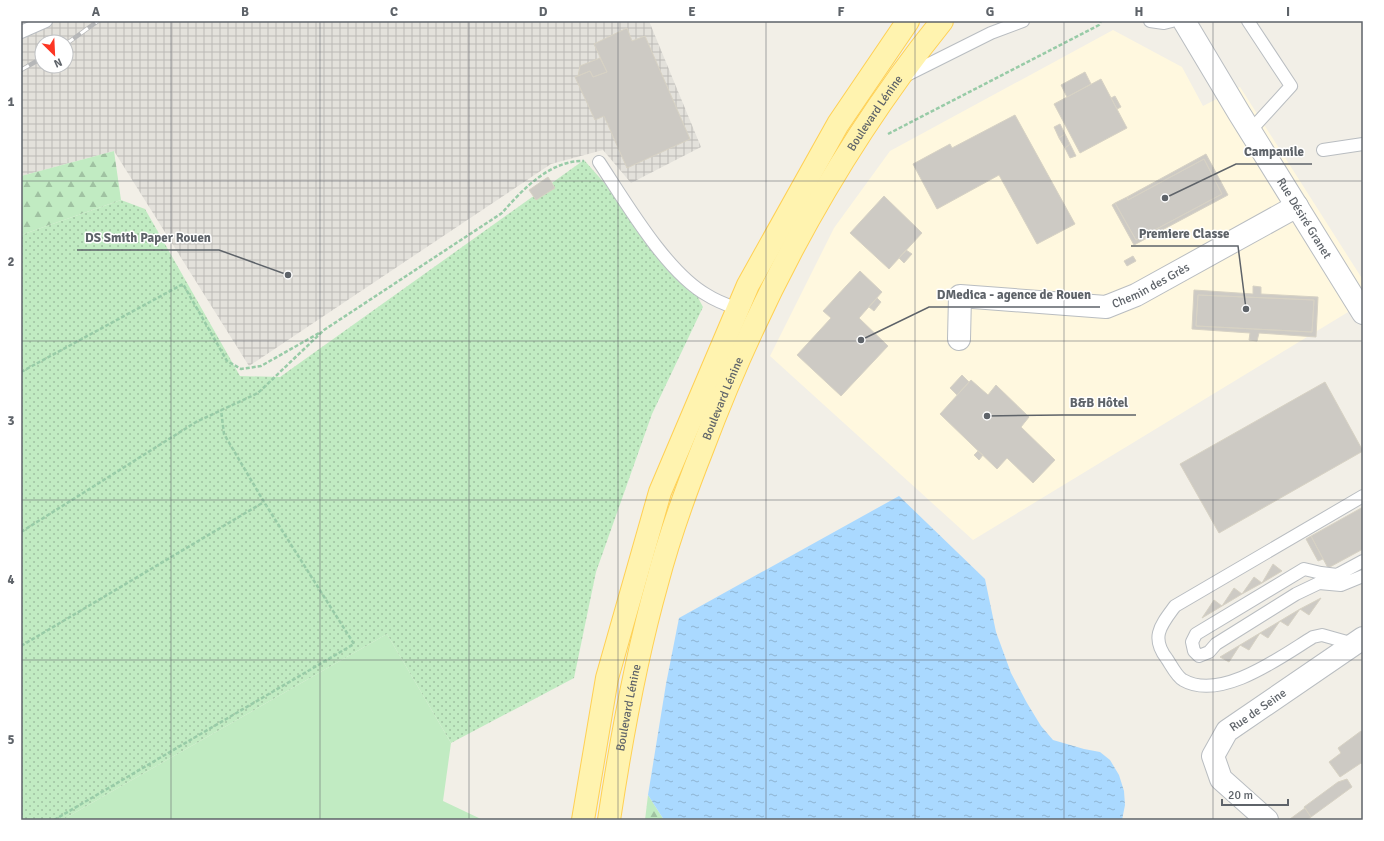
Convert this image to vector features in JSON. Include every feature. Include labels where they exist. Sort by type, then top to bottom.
[{"type":"main road","name":"Boulevard Lénine","points":[[583,820],[606,678],[660,492],[748,285],[838,124],[908,21]]},
{"type":"main road","name":"Boulevard Lénine","points":[[609,820],[620,744],[657,582],[680,508],[719,405],[757,319],[785,264],[838,168],[897,80],[942,21]]},
{"type":"street","name":"Rue Désiré Granet","points":[[1184,21],[1250,131],[1363,313]]},
{"type":"street","name":"Chemin des Grès","points":[[958,339],[960,296],[1106,307],[1136,295],[1297,206]]},
{"type":"street","name":"Rue de Seine","points":[[1267,820],[1221,779],[1214,756],[1227,731],[1359,641]]},
{"type":"lane","points":[[21,32],[46,21]]},
{"type":"lane","points":[[897,80],[991,33],[1023,21]]},
{"type":"lane","points":[[1150,21],[1164,23],[1172,21]]},
{"type":"lane","points":[[1248,21],[1291,86],[1250,131]]},
{"type":"lane","points":[[1323,150],[1363,144]]},
{"type":"lane","points":[[599,162],[661,252],[683,277],[706,295],[738,309]]},
{"type":"lane","points":[[1359,641],[1322,635],[1313,637],[1251,675],[1215,685],[1198,685],[1182,680],[1159,649],[1159,629],[1175,606],[1363,496]]},
{"type":"lane","points":[[1363,561],[1337,575],[1321,573],[1304,568],[1196,634],[1192,642],[1194,650],[1199,656],[1209,652],[1216,644],[1296,594],[1319,583],[1341,585],[1363,576]]},
{"type":"path","points":[[884,136],[1099,25],[1101,21]]},
{"type":"path","points":[[21,372],[183,284],[227,361],[241,369],[261,366],[324,330],[502,213],[523,189],[552,169],[575,161],[599,162]]},
{"type":"path","points":[[21,532],[196,422],[258,393],[324,330]]},
{"type":"path","points":[[54,820],[354,644],[264,502],[224,434],[221,410]]},
{"type":"path","points":[[21,646],[264,502]]},
{"type":"shaded area","points":[[21,21],[649,21],[701,147],[631,183],[603,150],[551,164],[249,366],[114,151],[21,176]]},
{"type":"shaded area","points":[[1113,30],[1182,67],[1203,106],[1240,87],[1363,280],[1363,303],[973,540],[770,356],[834,228],[890,151]]},
{"type":"green space","points":[[114,151],[121,200],[21,235],[21,176]]},
{"type":"green space","points":[[584,160],[686,275],[703,307],[652,414],[596,572],[574,678],[451,743],[387,634],[62,820],[21,820],[21,235],[121,200],[145,209],[240,376],[280,377]]},
{"type":"green space","points":[[387,634],[451,743],[443,801],[483,820],[62,820]]},
{"type":"green space","points":[[648,795],[664,820],[645,820]]},
{"type":"water","points":[[899,496],[985,579],[996,632],[1011,673],[1041,726],[1053,740],[1100,752],[1110,760],[1119,775],[1124,791],[1125,805],[1122,820],[664,820],[648,795],[666,684],[679,618]]},
{"type":"building","points":[[627,28],[632,41],[645,36],[690,139],[627,168],[604,116],[595,120],[575,77],[590,71],[593,77],[607,72],[594,44]]},
{"type":"building","points":[[600,58],[607,72],[593,77],[590,71],[578,76],[580,66]]},
{"type":"building","points":[[1085,72],[1091,84],[1067,97],[1061,85]]},
{"type":"building","points":[[1101,79],[1127,128],[1080,153],[1054,104]]},
{"type":"building","points":[[1115,96],[1121,107],[1117,109],[1111,98]]},
{"type":"building","points":[[1015,115],[1075,224],[1037,244],[999,175],[937,209],[913,164],[950,144],[952,148]]},
{"type":"building","points":[[1060,124],[1065,134],[1059,138],[1054,127]]},
{"type":"building","points":[[1065,134],[1070,144],[1065,148],[1059,138]]},
{"type":"building","points":[[1070,144],[1076,156],[1070,158],[1065,148]]},
{"type":"building","points":[[1206,154],[1228,195],[1134,245],[1112,205],[1115,203],[1136,240],[1222,194],[1204,159],[1128,200],[1127,197]]},
{"type":"building","points":[[1204,159],[1222,194],[1136,240],[1115,203],[1127,197],[1128,200]]},
{"type":"building","points":[[548,177],[555,188],[536,200],[529,190]]},
{"type":"building","points":[[884,196],[922,233],[889,269],[850,233]]},
{"type":"building","points":[[906,250],[912,254],[904,263],[899,258]]},
{"type":"building","points":[[1133,256],[1136,261],[1127,266],[1124,261]]},
{"type":"building","points":[[860,271],[882,292],[859,318],[888,346],[841,396],[797,355],[831,318],[823,311]]},
{"type":"building","points":[[1253,286],[1261,287],[1261,294],[1318,297],[1316,337],[1259,333],[1257,341],[1249,340],[1250,333],[1192,329],[1194,290],[1253,294]],"holes":[[[1198,295],[1314,300],[1312,332],[1196,326]]]},
{"type":"building","points":[[1198,295],[1314,300],[1312,332],[1196,326]]},
{"type":"building","points":[[877,298],[881,302],[874,311],[869,307]]},
{"type":"building","points":[[962,375],[969,382],[957,395],[950,388]]},
{"type":"building","points":[[971,380],[988,395],[996,385],[1029,417],[1021,427],[1055,460],[1033,483],[1007,458],[997,469],[940,414]]},
{"type":"building","points":[[1325,382],[1363,451],[1219,533],[1180,464]]},
{"type":"building","points":[[978,451],[983,455],[979,460],[974,455]]},
{"type":"building","points":[[1363,507],[1363,549],[1328,568],[1311,536]]},
{"type":"building","points":[[1311,536],[1323,559],[1318,561],[1306,539]]},
{"type":"building","points":[[1273,564],[1282,571],[1262,583]]},
{"type":"building","points":[[1254,577],[1262,583],[1242,594]]},
{"type":"building","points":[[1234,588],[1242,594],[1222,606]]},
{"type":"building","points":[[1321,598],[1309,615],[1300,609]]},
{"type":"building","points":[[1214,600],[1222,606],[1202,618]]},
{"type":"building","points":[[1300,609],[1288,626],[1280,621]]},
{"type":"building","points":[[1280,621],[1268,638],[1260,633]]},
{"type":"building","points":[[1260,633],[1249,650],[1240,645]]},
{"type":"building","points":[[1240,645],[1229,662],[1220,657]]},
{"type":"building","points":[[1361,731],[1363,733],[1363,765],[1361,763],[1340,777],[1329,762],[1341,753],[1338,748]]},
{"type":"building","points":[[1347,779],[1352,787],[1311,817],[1304,807],[1338,782]]},
{"type":"building","points":[[1305,808],[1311,817],[1307,820],[1290,819]]},
{"type":"railway","points":[[74,38],[98,21]]},
{"type":"railway","points":[[21,70],[34,63]]},
{"type":"place","name":"Campanile","points":[[1165,198]]},
{"type":"place","name":"DS Smith Paper Rouen","points":[[288,275]]},
{"type":"place","name":"Premiere Classe","points":[[1246,309]]},
{"type":"place","name":"DMedica - agence de Rouen","points":[[861,340]]},
{"type":"place","name":"B&B Hôtel","points":[[987,416]]}]
